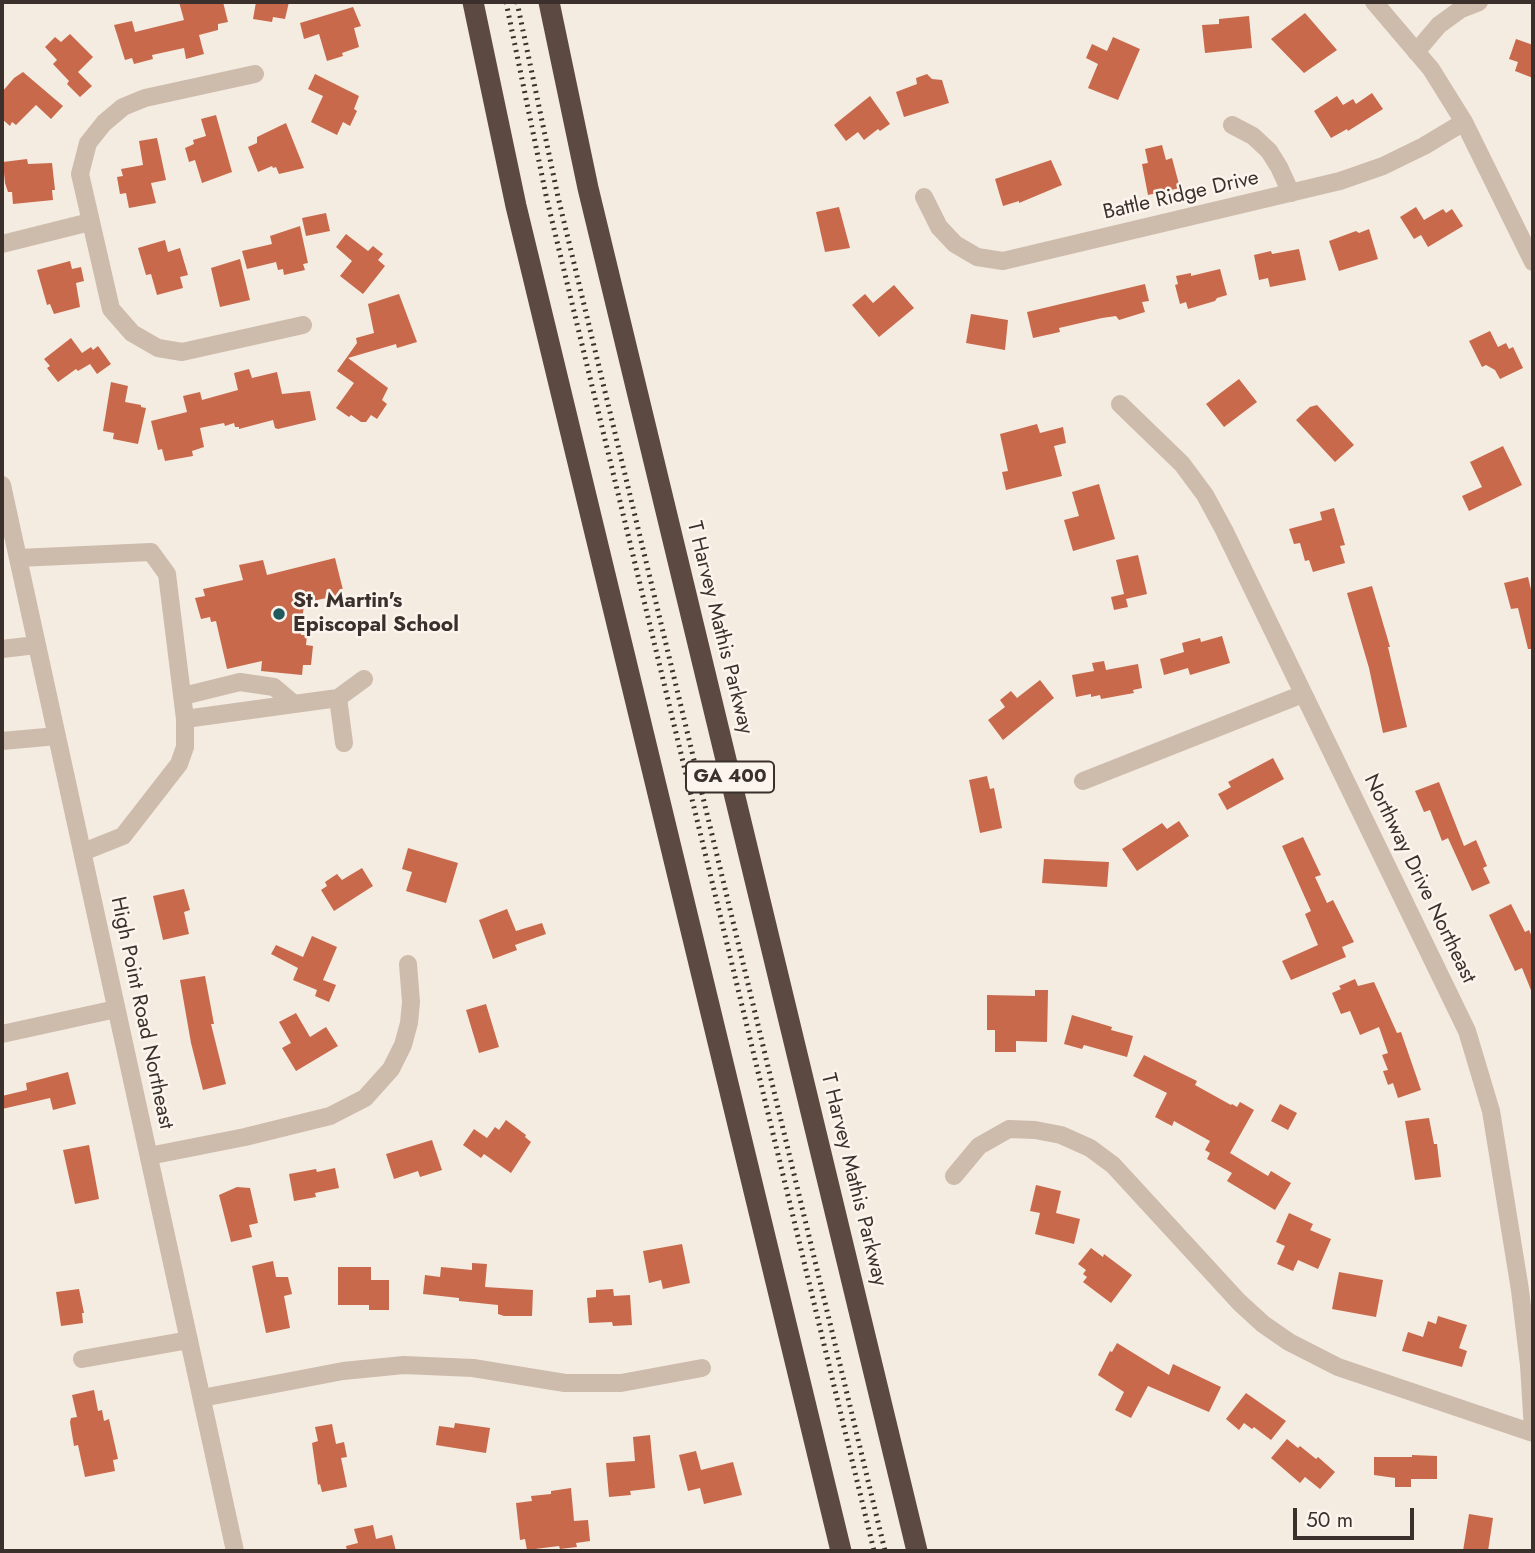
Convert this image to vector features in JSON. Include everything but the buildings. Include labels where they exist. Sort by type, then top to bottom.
[{"type":"highway","name":"GA 400","points":[[473,2],[516,206],[841,1551]]},
{"type":"highway","name":"T Harvey Mathis Parkway","points":[[549,2],[591,202],[917,1551]]},
{"type":"street","points":[[1374,2],[1431,69],[1464,122],[1533,262]]},
{"type":"street","points":[[1416,52],[1439,25],[1461,9],[1479,2]]},
{"type":"street","points":[[255,74],[145,98],[123,107],[104,123],[89,143],[80,173],[111,309],[132,333],[158,348],[182,352],[303,325]]},
{"type":"street","name":"Battle Ridge Drive","points":[[924,197],[939,227],[955,244],[977,257],[1003,261],[1340,181],[1383,166],[1464,122]]},
{"type":"street","points":[[1232,125],[1253,136],[1269,151],[1291,193]]},
{"type":"street","points":[[2,244],[90,222]]},
{"type":"street","name":"Northway Drive Northeast","points":[[1120,404],[1182,464],[1205,495],[1451,996],[1479,1066],[1491,1111],[1530,1365],[1533,1432]]},
{"type":"street","name":"High Point Road Northeast","points":[[2,485],[235,1551]]},
{"type":"street","points":[[18,558],[151,552],[167,574],[183,696],[185,747],[179,764],[123,836],[83,852]]},
{"type":"street","points":[[2,649],[37,645]]},
{"type":"street","points":[[185,719],[338,698],[364,679]]},
{"type":"street","points":[[183,696],[240,682],[274,687],[294,704]]},
{"type":"street","points":[[1083,781],[1303,694]]},
{"type":"street","points":[[338,698],[344,743]]},
{"type":"street","points":[[2,741],[57,736]]},
{"type":"street","points":[[149,1156],[245,1137],[330,1116],[365,1098],[391,1069],[403,1045],[411,1002],[408,964]]},
{"type":"street","points":[[2,1034],[116,1009]]},
{"type":"street","points":[[954,1176],[979,1146],[1009,1129],[1061,1135],[1090,1148],[1113,1165],[1239,1302],[1263,1324],[1289,1342],[1338,1367],[1533,1432]]},
{"type":"street","points":[[82,1359],[189,1339]]},
{"type":"street","points":[[202,1398],[343,1371],[404,1365],[473,1368],[565,1383],[621,1383],[702,1368]]},
{"type":"railway","points":[[506,2],[547,200],[874,1551]]},
{"type":"railway","points":[[517,2],[558,197],[885,1551]]},
{"type":"place","name":"St. Martin's Episcopal School","points":[[279,614]]}]
